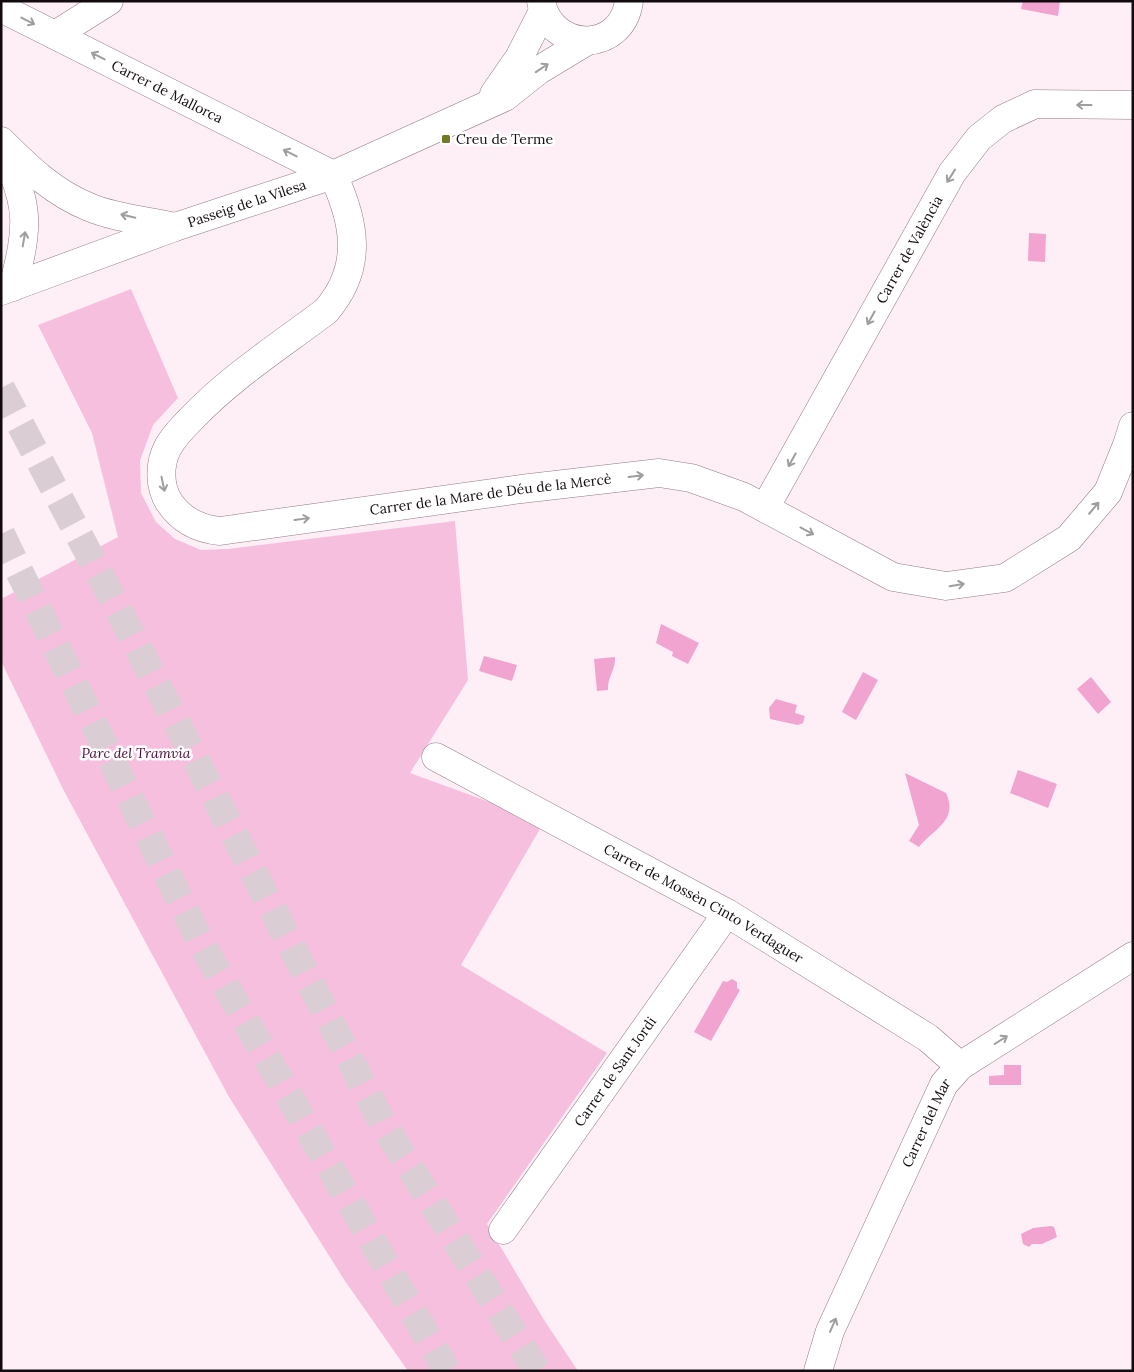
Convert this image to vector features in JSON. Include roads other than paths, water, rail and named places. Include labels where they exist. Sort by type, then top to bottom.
[{"type":"main road","points":[[55,35],[109,1]]},
{"type":"main road","name":"Passeig de la Vilesa","points":[[7,289],[175,227],[333,175],[506,97],[539,70],[587,42],[600,39],[612,32],[622,22],[629,1]]},
{"type":"main road","points":[[542,6],[549,24],[560,33],[573,39],[587,42]]},
{"type":"main road","points":[[487,104],[519,58],[542,6]]},
{"type":"main road","name":"Carrer de Mallorca","points":[[1,8],[333,175]]},
{"type":"main road","name":"Carrer de València","points":[[765,508],[952,174],[979,138],[1003,119],[1035,104],[1133,105]]},
{"type":"main road","points":[[1,141],[32,172],[61,194],[91,208],[175,227]]},
{"type":"main road","points":[[1,148],[15,174],[26,228],[7,289]]},
{"type":"main road","name":"Carrer de la Mare de Déu de la Mercè","points":[[333,175],[343,196],[350,220],[353,246],[350,273],[337,298],[326,311],[220,392],[173,438],[162,461],[163,487],[174,510],[195,525],[207,530],[220,531],[511,490],[659,473],[692,478],[713,485],[765,508],[893,577],[946,586],[1005,578],[1069,538],[1108,492],[1128,445],[1133,426]]},
{"type":"main road","name":"Carrer de Mossèn Cinto Verdaguer","points":[[436,757],[727,913],[928,1038],[960,1066]]},
{"type":"main road","name":"Carrer de Sant Jordi","points":[[503,1230],[727,913]]},
{"type":"main road","name":"Carrer del Mar","points":[[818,1371],[830,1331],[944,1084],[960,1066],[1133,956]]},
{"type":"tunnel","points":[[1,388],[117,607],[383,1124],[537,1371]]},
{"type":"tunnel","points":[[1,534],[201,943],[447,1371]]},
{"type":"place","name":"Creu de Terme","points":[[446,139]]},
{"type":"park label","name":"Parc del Tramvia","points":[[136,753]]}]
